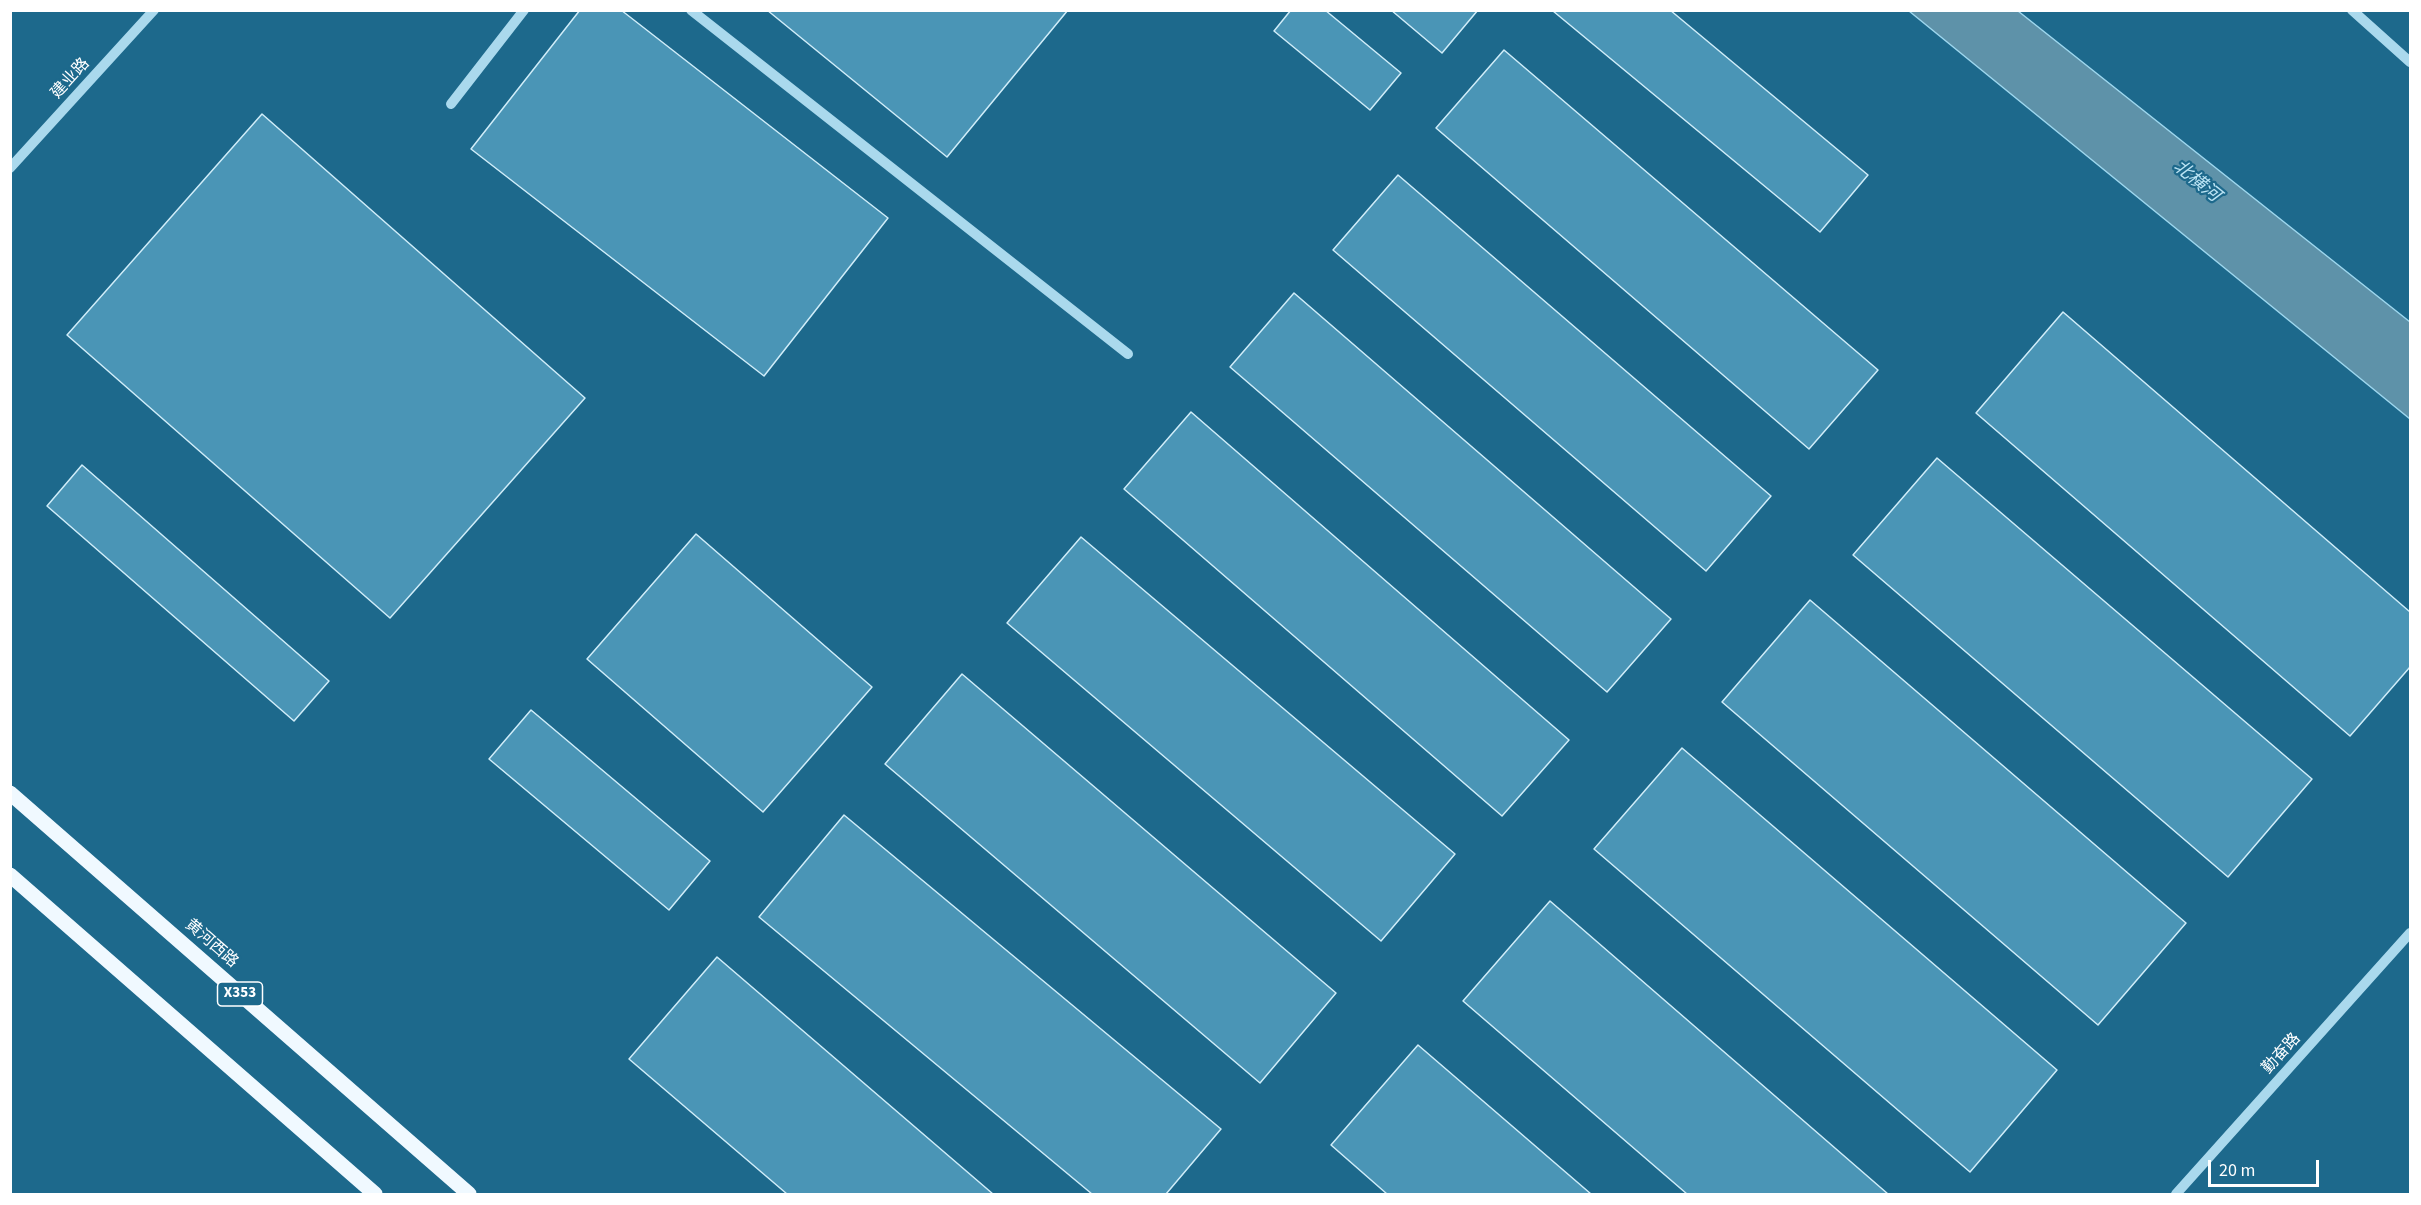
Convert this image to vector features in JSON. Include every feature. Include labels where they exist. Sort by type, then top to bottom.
[{"type":"main road","name":"黄河西路","points":[[10,793],[469,1194]]},
{"type":"main road","points":[[10,875],[375,1194]]},
{"type":"street","name":"建业路","points":[[10,168],[154,10]]},
{"type":"street","points":[[451,104],[524,10]]},
{"type":"street","points":[[691,10],[1128,354]]},
{"type":"street","points":[[2352,10],[2410,62]]},
{"type":"street","name":"勤奋路","points":[[2176,1194],[2410,933]]},
{"type":"water","name":"北横河","points":[[1909,11],[2018,11],[2410,322],[2410,419]]},
{"type":"building","points":[[580,10],[621,10],[888,218],[764,376],[471,149]]},
{"type":"building","points":[[767,10],[1068,10],[947,157]]},
{"type":"building","points":[[1291,10],[1325,10],[1401,73],[1370,110],[1274,31]]},
{"type":"building","points":[[1391,10],[1478,10],[1442,53]]},
{"type":"building","points":[[1670,10],[1868,175],[1820,232],[1553,11]]},
{"type":"building","points":[[1504,50],[1878,370],[1809,449],[1436,128]]},
{"type":"building","points":[[262,114],[585,398],[390,618],[67,335]]},
{"type":"building","points":[[1398,175],[1771,496],[1706,571],[1333,250]]},
{"type":"building","points":[[1294,293],[1671,619],[1607,692],[1230,367]]},
{"type":"building","points":[[2063,312],[2410,612],[2410,667],[2350,736],[1976,413]]},
{"type":"building","points":[[1191,412],[1569,740],[1502,816],[1124,489]]},
{"type":"building","points":[[1937,458],[2312,779],[2228,877],[1853,555]]},
{"type":"building","points":[[82,465],[329,681],[294,721],[47,506]]},
{"type":"building","points":[[696,534],[872,687],[763,812],[587,659]]},
{"type":"building","points":[[1081,537],[1455,854],[1381,941],[1007,623]]},
{"type":"building","points":[[1810,600],[2186,923],[2098,1025],[1722,702]]},
{"type":"building","points":[[962,674],[1336,993],[1260,1083],[885,764]]},
{"type":"building","points":[[531,710],[710,861],[669,910],[489,759]]},
{"type":"building","points":[[1682,748],[2057,1070],[1970,1172],[1594,849]]},
{"type":"building","points":[[844,815],[1221,1129],[1166,1194],[1092,1194],[759,917]]},
{"type":"building","points":[[1550,901],[1888,1194],[1687,1194],[1463,1001]]},
{"type":"building","points":[[717,957],[993,1194],[787,1194],[629,1059]]},
{"type":"building","points":[[1418,1045],[1591,1194],[1387,1194],[1331,1145]]}]
